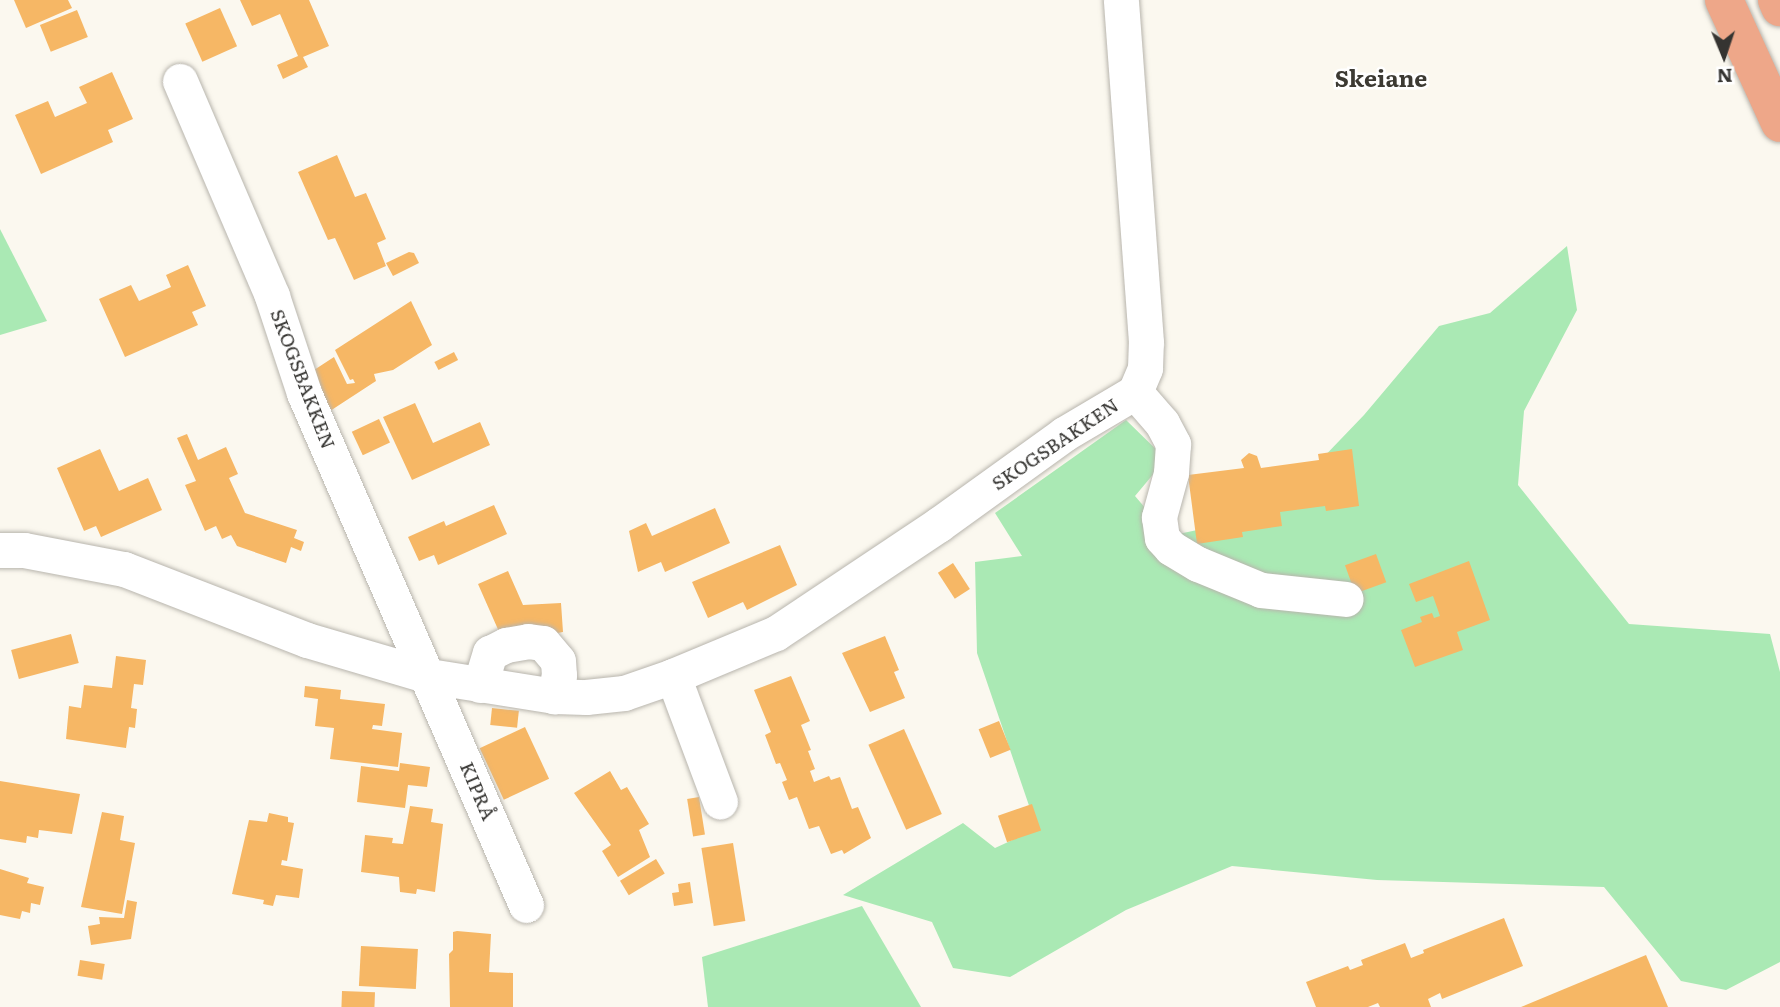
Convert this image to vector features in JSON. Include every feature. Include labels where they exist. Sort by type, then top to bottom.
[{"type":"highway","points":[[1724,0],[1780,123]]},
{"type":"highway","points":[[1777,0],[1780,6]]},
{"type":"street","name":"SKOGSBAKKEN","points":[[0,550],[24,550],[124,569],[307,640],[429,676],[554,696],[586,697],[624,692],[673,676],[776,633],[938,525],[1065,434],[1135,392],[1145,368],[1146,342],[1121,0]]},
{"type":"street","name":"SKOGSBAKKEN","points":[[180,81],[272,296],[304,393],[429,676]]},
{"type":"street","points":[[1135,392],[1162,423],[1173,444],[1171,473],[1159,517],[1162,538],[1171,548],[1198,564],[1261,590],[1346,599]]},
{"type":"street","points":[[480,685],[491,653],[506,645],[528,641],[543,643],[558,662],[559,676],[554,696]]},
{"type":"street","name":"KIPRÅ","points":[[429,676],[526,905]]},
{"type":"street","points":[[673,676],[720,802]]},
{"type":"green space","points":[[0,229],[47,321],[0,335]]},
{"type":"green space","points":[[1567,246],[1577,310],[1524,411],[1518,485],[1629,624],[1770,634],[1780,672],[1780,962],[1726,990],[1681,981],[1604,887],[1377,880],[1232,866],[1126,910],[1010,977],[953,968],[932,922],[843,895],[963,823],[995,848],[1037,829],[977,653],[975,562],[1022,556],[995,513],[1126,420],[1166,459],[1135,496],[1169,536],[1268,515],[1364,415],[1439,326],[1490,313]]},
{"type":"green space","points":[[862,906],[921,1007],[708,1007],[702,957]]},
{"type":"building","points":[[14,0],[68,0],[72,8],[26,28]]},
{"type":"building","points":[[240,0],[309,0],[329,46],[303,57],[308,67],[283,79],[277,65],[298,56],[280,14],[252,26]]},
{"type":"building","points":[[220,8],[237,46],[202,62],[185,23]]},
{"type":"building","points":[[77,10],[88,37],[51,52],[40,25]]},
{"type":"building","points":[[112,72],[133,119],[108,130],[113,142],[41,174],[15,115],[48,101],[55,117],[87,103],[79,87]]},
{"type":"building","points":[[337,155],[355,197],[366,193],[386,239],[377,243],[386,266],[354,280],[335,238],[328,240],[298,172]]},
{"type":"building","points":[[409,252],[414,253],[419,263],[393,276],[386,263]]},
{"type":"building","points":[[188,265],[206,306],[192,312],[198,325],[125,357],[99,299],[131,285],[139,301],[171,287],[166,275]]},
{"type":"building","points":[[411,301],[432,345],[393,370],[374,374],[376,381],[330,411],[311,372],[334,357],[347,384],[355,383],[353,379],[350,380],[335,350]]},
{"type":"building","points":[[454,352],[458,360],[438,370],[434,362]]},
{"type":"building","points":[[415,403],[433,443],[480,422],[490,445],[412,480],[383,417]]},
{"type":"building","points":[[379,419],[390,443],[363,455],[352,432]]},
{"type":"building","points":[[187,434],[198,460],[226,447],[238,474],[229,478],[245,513],[297,530],[294,538],[304,542],[301,551],[291,547],[286,563],[237,546],[231,535],[222,539],[216,526],[205,531],[185,485],[196,481],[177,438]]},
{"type":"building","points":[[100,449],[119,491],[148,478],[162,510],[101,537],[96,526],[84,531],[57,468]]},
{"type":"building","points":[[1352,449],[1359,506],[1326,511],[1325,506],[1280,512],[1282,526],[1242,532],[1243,537],[1197,544],[1188,475],[1244,468],[1241,460],[1249,453],[1257,456],[1261,468],[1319,460],[1318,454]]},
{"type":"building","points":[[494,505],[507,534],[438,565],[434,555],[419,561],[408,537],[444,521],[446,526]]},
{"type":"building","points":[[715,508],[730,543],[665,572],[661,562],[638,572],[629,531],[646,523],[652,536]]},
{"type":"building","points":[[780,545],[797,585],[747,610],[743,602],[708,618],[692,582]]},
{"type":"building","points":[[1376,554],[1386,582],[1355,593],[1345,565]]},
{"type":"building","points":[[1469,561],[1490,620],[1457,632],[1463,650],[1415,667],[1401,630],[1422,622],[1420,617],[1432,613],[1434,618],[1440,616],[1433,596],[1416,602],[1409,584]]},
{"type":"building","points":[[953,563],[970,589],[955,599],[938,573]]},
{"type":"building","points":[[508,571],[523,605],[561,603],[563,632],[504,643],[478,584]]},
{"type":"building","points":[[71,634],[79,663],[19,679],[11,650]]},
{"type":"building","points":[[885,636],[899,670],[894,672],[905,698],[870,712],[842,653]]},
{"type":"building","points":[[116,656],[146,660],[143,685],[134,684],[131,708],[137,709],[135,728],[129,727],[126,748],[66,739],[69,706],[81,708],[84,685],[112,688]]},
{"type":"building","points":[[791,676],[810,721],[801,725],[811,750],[808,751],[815,769],[810,771],[814,782],[829,776],[831,780],[840,777],[852,809],[858,807],[871,838],[844,854],[842,850],[831,854],[819,826],[809,829],[797,797],[789,800],[782,782],[787,780],[780,763],[776,764],[765,735],[771,732],[754,690]]},
{"type":"building","points":[[305,686],[341,690],[340,699],[385,704],[382,726],[373,725],[372,729],[402,733],[398,767],[330,759],[334,728],[315,726],[318,699],[304,697]]},
{"type":"building","points":[[492,708],[519,711],[517,728],[490,725]]},
{"type":"building","points":[[999,721],[1011,750],[990,758],[979,729]]},
{"type":"building","points":[[525,727],[549,779],[504,800],[480,748]]},
{"type":"building","points":[[904,729],[942,814],[906,830],[868,745]]},
{"type":"building","points":[[400,763],[430,767],[427,787],[408,785],[405,808],[357,802],[361,766],[399,771]]},
{"type":"building","points":[[610,771],[621,790],[627,787],[649,824],[639,830],[650,857],[618,877],[602,851],[611,845],[574,793]]},
{"type":"building","points":[[0,781],[80,794],[72,834],[39,830],[38,838],[27,836],[26,843],[0,839]]},
{"type":"building","points":[[699,797],[705,835],[693,836],[687,799]]},
{"type":"building","points":[[1032,804],[1041,830],[1007,842],[998,816]]},
{"type":"building","points":[[410,806],[433,809],[431,822],[443,824],[435,892],[417,889],[416,894],[400,892],[399,877],[361,872],[365,835],[393,838],[392,843],[403,844]]},
{"type":"building","points":[[102,812],[124,816],[120,840],[135,843],[122,914],[81,907]]},
{"type":"building","points":[[269,813],[288,817],[288,822],[294,823],[287,861],[282,860],[281,865],[303,869],[299,898],[276,895],[273,906],[263,904],[264,900],[232,894],[249,820],[267,822]]},
{"type":"building","points":[[733,843],[745,921],[714,926],[701,848]]},
{"type":"building","points":[[656,859],[665,874],[629,895],[620,881]]},
{"type":"building","points":[[0,869],[29,878],[27,883],[44,887],[40,905],[31,903],[30,913],[22,911],[20,919],[0,915]]},
{"type":"building","points":[[690,882],[693,903],[674,906],[672,893],[679,892],[678,884]]},
{"type":"building","points":[[127,900],[137,902],[131,939],[91,945],[88,926],[100,924],[99,917],[124,918]]},
{"type":"building","points":[[1504,918],[1523,966],[1442,999],[1440,993],[1428,999],[1431,1007],[1380,1007],[1378,1003],[1368,1007],[1316,1007],[1306,982],[1348,966],[1350,970],[1363,965],[1361,960],[1405,943],[1411,958],[1424,953],[1423,950]]},
{"type":"building","points":[[453,932],[491,934],[489,972],[513,973],[513,1007],[450,1007],[449,954],[453,950]]},
{"type":"building","points":[[361,946],[418,949],[416,989],[359,986]]},
{"type":"building","points":[[1646,955],[1668,1007],[1521,1007]]},
{"type":"building","points":[[80,960],[105,964],[102,980],[77,976]]},
{"type":"building","points":[[342,991],[375,992],[374,1007],[341,1007]]},
{"type":"district","name":"Skeiane","points":[[1381,77]]}]
